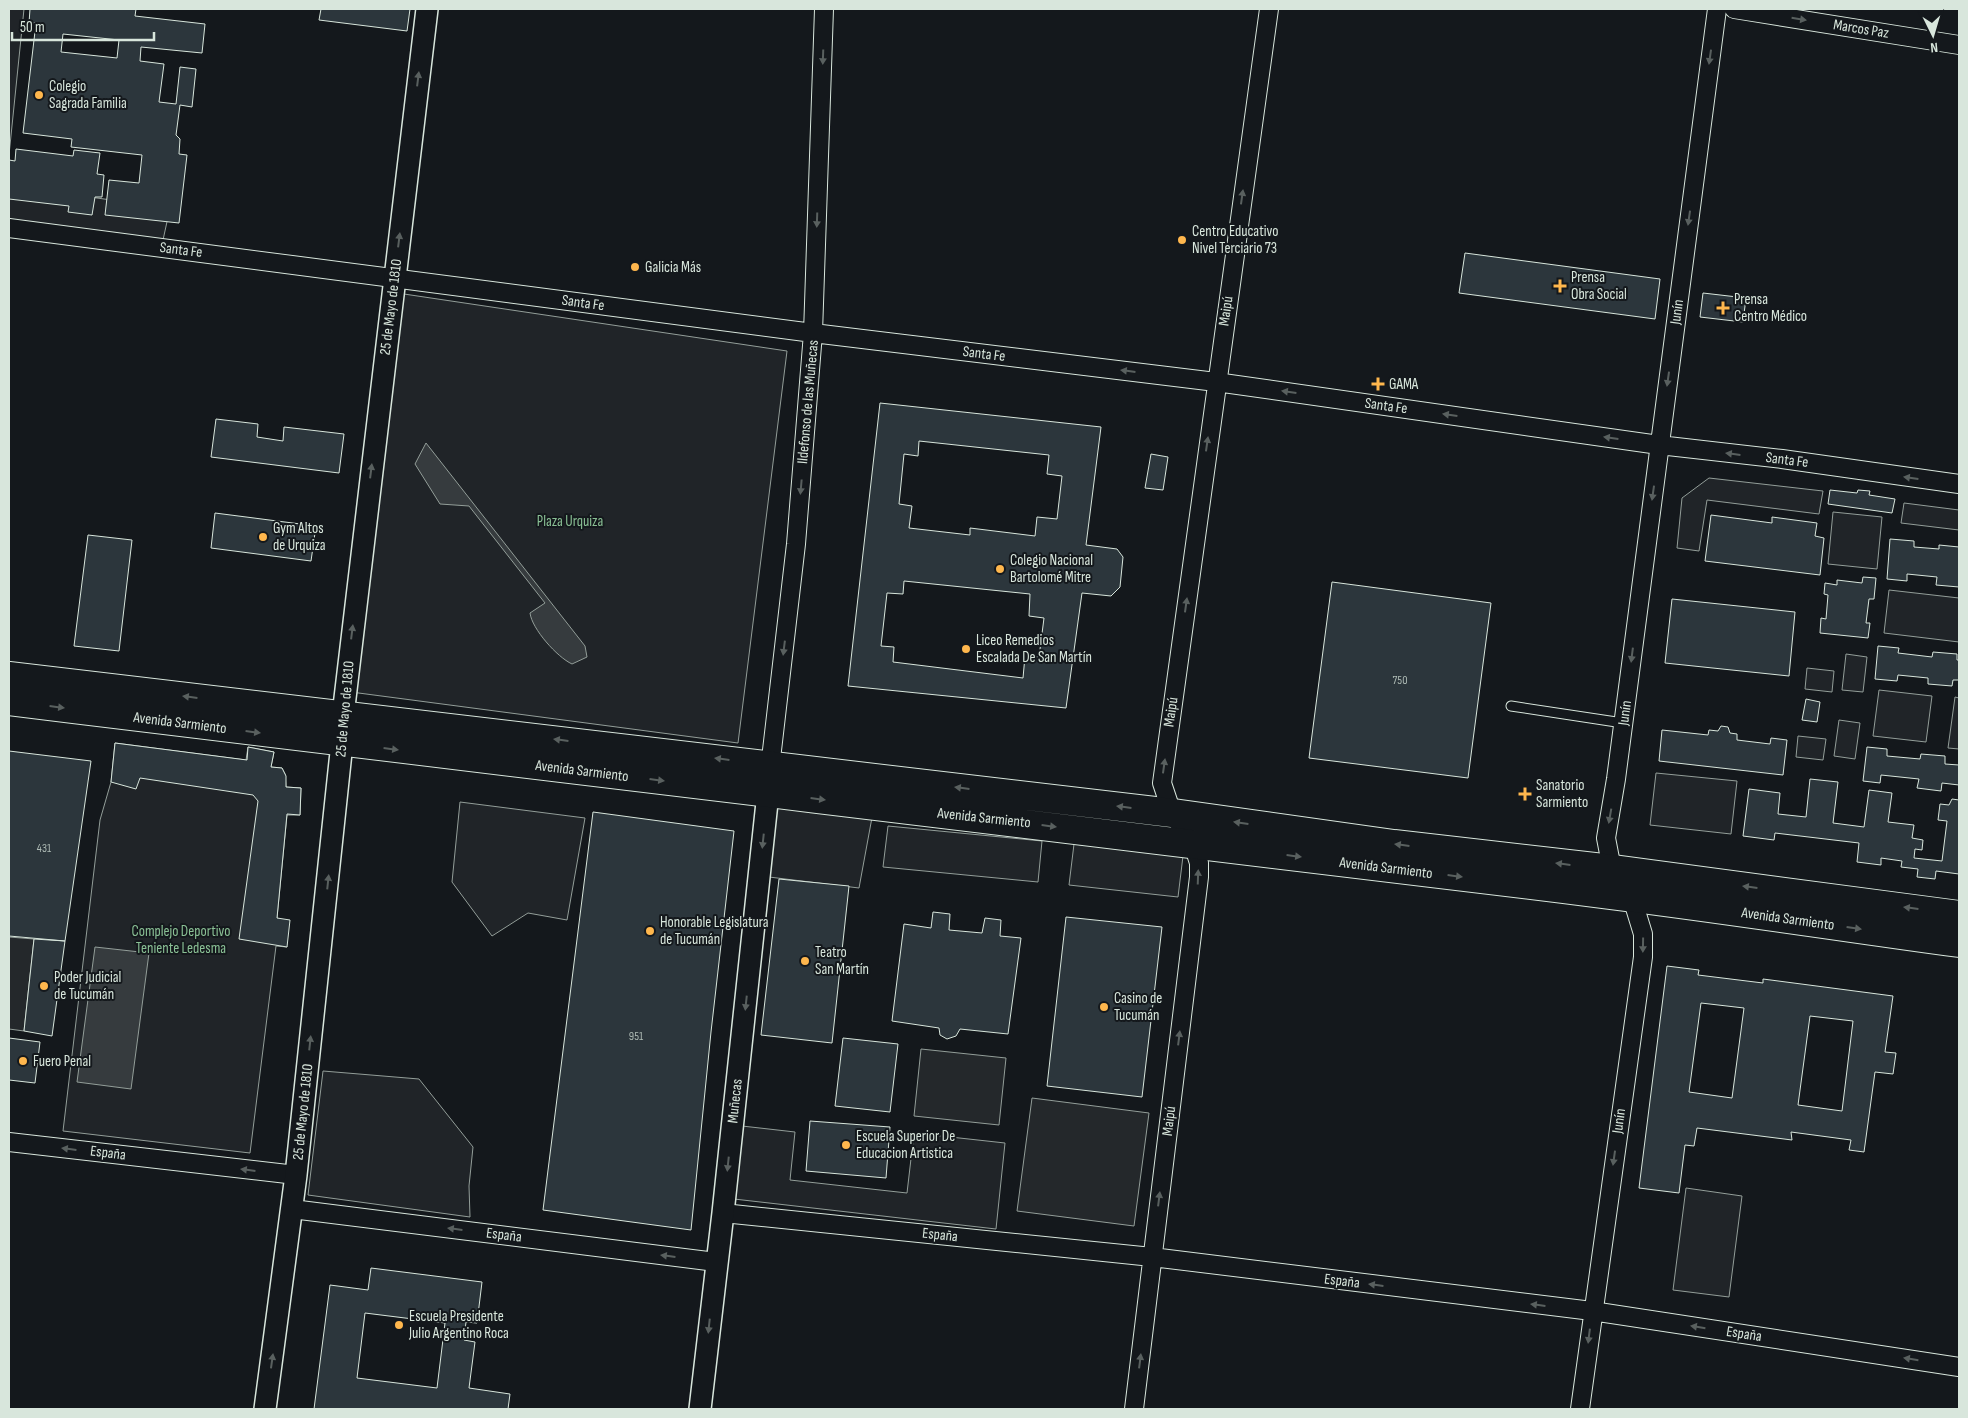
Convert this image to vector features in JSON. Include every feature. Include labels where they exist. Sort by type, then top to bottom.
[{"type":"main road","name":"Avenida Sarmiento","points":[[9,676],[771,764],[1172,813],[1368,840],[1612,869],[1959,915]]},
{"type":"main road","name":"Avenida Sarmiento","points":[[9,701],[342,743],[1632,898],[1959,943]]},
{"type":"street","name":"25 de Mayo de 1810","points":[[265,1409],[296,1175],[342,743],[343,715],[427,9]]},
{"type":"street","name":"Ildefonso de las Muñecas","points":[[768,793],[796,544],[814,333],[824,9]]},
{"type":"street","name":"Maipú","points":[[1134,1409],[1199,877],[1198,863],[1193,844],[1172,813],[1162,783],[1269,9]]},
{"type":"street","name":"Junín","points":[[1580,1409],[1592,1311],[1643,957],[1643,934],[1632,898],[1612,869],[1606,838],[1623,723],[1717,9]]},
{"type":"street","name":"Marcos Paz","points":[[1734,9],[1959,44]]},
{"type":"street","name":"Santa Fe","points":[[9,228],[814,333],[1216,382],[1659,445],[1782,459],[1959,484]]},
{"type":"street","name":"Muñecas","points":[[700,1409],[768,793]]},
{"type":"street","name":"España","points":[[9,1142],[296,1175]]},
{"type":"street","name":"España","points":[[292,1209],[716,1262]]},
{"type":"street","name":"España","points":[[723,1213],[1152,1257],[1592,1311],[1959,1366]]},
{"type":"lane","points":[[1511,706],[1623,723]]},
{"type":"green space","points":[[9,9],[24,9],[9,155]]},
{"type":"green space","points":[[9,186],[170,208],[163,240],[9,222]]},
{"type":"green space","name":"Plaza Urquiza","points":[[404,294],[787,351],[738,743],[351,692]]},
{"type":"green space","points":[[1709,478],[1823,491],[1819,514],[1707,500],[1699,551],[1677,548],[1682,498]]},
{"type":"green space","points":[[1904,503],[1959,510],[1959,530],[1901,523]]},
{"type":"green space","points":[[1833,512],[1882,517],[1877,569],[1828,564]]},
{"type":"green space","points":[[1889,590],[1959,598],[1959,642],[1884,633]]},
{"type":"green space","points":[[1846,654],[1867,657],[1863,692],[1842,690]]},
{"type":"green space","points":[[1807,668],[1834,671],[1832,692],[1805,689]]},
{"type":"green space","points":[[1879,690],[1932,696],[1926,742],[1873,736]]},
{"type":"green space","points":[[1955,697],[1959,698],[1959,749],[1948,748]]},
{"type":"green space","points":[[1839,720],[1860,723],[1855,759],[1834,756]]},
{"type":"green space","points":[[1798,736],[1826,739],[1823,760],[1796,757]]},
{"type":"green space","name":"Complejo Deportivo Teniente Ledesma","points":[[115,743],[246,760],[248,747],[274,752],[271,767],[282,768],[285,774],[286,787],[301,788],[300,815],[287,815],[277,918],[287,947],[276,946],[250,1153],[63,1131],[100,820],[111,782]]},
{"type":"green space","points":[[1656,773],[1737,781],[1731,834],[1650,825]]},
{"type":"green space","points":[[768,793],[873,812],[859,888],[769,877]]},
{"type":"green space","points":[[460,802],[585,818],[567,920],[528,913],[492,936],[452,882]]},
{"type":"green space","points":[[888,826],[1042,841],[1038,882],[883,867]]},
{"type":"green space","points":[[1074,844],[1183,856],[1178,897],[1069,885]]},
{"type":"green space","points":[[323,1071],[419,1079],[473,1147],[469,1186],[470,1217],[308,1195]]},
{"type":"green space","points":[[742,1126],[795,1132],[790,1180],[907,1193],[914,1133],[1005,1143],[996,1229],[734,1199]]},
{"type":"green space","points":[[1686,1188],[1742,1196],[1729,1297],[1673,1290]]},
{"type":"shaded area","points":[[426,443],[585,646],[587,657],[572,664],[559,655],[546,642],[535,627],[530,613],[545,603],[469,506],[440,504],[415,464]]},
{"type":"shaded area","points":[[9,937],[34,939],[24,1031],[9,1029]]},
{"type":"shaded area","points":[[95,947],[149,953],[131,1089],[77,1082]]},
{"type":"shaded area","points":[[921,1049],[1006,1058],[999,1125],[914,1116]]},
{"type":"shaded area","points":[[1032,1098],[1149,1113],[1134,1226],[1017,1211]]},
{"type":"building","points":[[30,9],[136,9],[135,16],[205,24],[202,53],[141,47],[140,61],[164,64],[159,102],[176,104],[180,67],[196,69],[192,107],[180,105],[176,135],[180,139],[179,154],[187,155],[179,223],[105,215],[109,180],[139,183],[142,155],[71,147],[72,139],[23,133],[36,23],[29,23]],"holes":[[[63,34],[119,40],[117,58],[61,52]]]},
{"type":"building","points":[[321,9],[410,9],[407,31],[319,20]]},
{"type":"building","points":[[16,149],[73,156],[74,150],[100,153],[97,174],[104,175],[102,197],[95,197],[92,215],[68,212],[69,206],[9,199],[9,160],[15,161]]},
{"type":"building","name":"Prensa Obra Social","points":[[1465,253],[1660,279],[1655,319],[1459,293]]},
{"type":"building","name":"Prensa Centro Médico","points":[[1703,293],[1746,298],[1743,322],[1700,317]]},
{"type":"building","points":[[880,403],[1101,427],[1086,545],[1117,549],[1123,557],[1120,587],[1111,596],[1082,593],[1066,708],[848,686]],"holes":[[[919,441],[1049,455],[1047,474],[1062,476],[1057,519],[1037,517],[1035,536],[970,528],[970,535],[909,528],[912,506],[899,504],[904,454],[918,456]],[[904,581],[1030,594],[1029,616],[1044,618],[1039,657],[1025,656],[1023,678],[893,662],[894,647],[881,646],[887,593],[903,594]]]},
{"type":"building","points":[[216,419],[258,424],[257,437],[283,441],[284,427],[344,434],[339,473],[211,457]]},
{"type":"building","points":[[1151,454],[1168,457],[1163,490],[1145,488]]},
{"type":"building","points":[[1830,490],[1857,493],[1858,490],[1870,491],[1869,495],[1895,499],[1892,513],[1828,504]]},
{"type":"building","name":"Gym Altos de Urquiza","points":[[215,513],[316,526],[311,561],[211,548]]},
{"type":"building","points":[[1711,515],[1772,523],[1772,517],[1817,523],[1815,536],[1824,538],[1820,575],[1705,561]]},
{"type":"building","points":[[88,535],[132,540],[119,651],[74,646]]},
{"type":"building","points":[[1890,539],[1914,541],[1914,547],[1939,549],[1939,545],[1959,547],[1959,587],[1936,585],[1937,577],[1907,574],[1907,581],[1887,579]]},
{"type":"building","points":[[1863,577],[1876,578],[1874,599],[1869,599],[1866,623],[1870,623],[1868,638],[1820,633],[1821,618],[1826,619],[1828,595],[1824,594],[1825,583],[1837,585],[1837,580],[1862,583]]},
{"type":"building","points":[[1332,582],[1491,603],[1468,778],[1309,758]]},
{"type":"building","points":[[1672,599],[1795,612],[1789,676],[1665,663]]},
{"type":"building","points":[[1878,646],[1899,648],[1898,653],[1932,657],[1933,652],[1957,654],[1957,660],[1959,660],[1959,680],[1953,680],[1952,686],[1928,684],[1928,678],[1898,675],[1897,681],[1875,679]]},
{"type":"building","points":[[1806,699],[1820,702],[1817,722],[1802,720]]},
{"type":"building","points":[[1721,726],[1728,727],[1730,733],[1737,734],[1737,740],[1770,744],[1771,738],[1787,740],[1783,775],[1659,761],[1662,730],[1708,735],[1709,730],[1718,731]]},
{"type":"building","points":[[115,743],[247,760],[248,747],[274,752],[271,767],[282,768],[286,776],[286,787],[301,788],[300,815],[287,814],[277,918],[290,920],[287,947],[239,939],[258,801],[253,795],[140,778],[136,789],[111,782]]},
{"type":"building","points":[[1867,747],[1887,749],[1887,756],[1920,759],[1921,754],[1945,756],[1945,764],[1959,765],[1959,785],[1942,783],[1941,791],[1917,788],[1919,779],[1881,775],[1880,783],[1863,781]]},
{"type":"building","points":[[9,751],[91,761],[65,941],[9,936]]},
{"type":"building","points":[[1810,779],[1838,782],[1833,823],[1864,827],[1869,790],[1892,793],[1888,822],[1914,825],[1912,838],[1923,840],[1922,850],[1915,849],[1914,858],[1942,861],[1947,821],[1938,820],[1940,804],[1949,805],[1952,799],[1959,800],[1959,874],[1936,871],[1935,879],[1917,877],[1918,869],[1901,867],[1902,861],[1881,858],[1881,865],[1857,862],[1859,843],[1775,833],[1774,840],[1743,836],[1749,789],[1780,793],[1778,814],[1806,817]]},
{"type":"building","name":"Honorable Legislatura de Tucumán","points":[[593,812],[734,831],[691,1230],[543,1210]]},
{"type":"building","name":"Teatro San Martín","points":[[779,879],[849,886],[832,1043],[761,1035]]},
{"type":"building","points":[[933,912],[950,914],[949,930],[982,933],[985,918],[1001,920],[1000,936],[1021,938],[1008,1034],[960,1029],[956,1036],[947,1039],[940,1035],[939,1028],[892,1021],[904,924],[931,928]]},
{"type":"building","name":"Casino de Tucumán","points":[[1066,917],[1162,927],[1142,1097],[1047,1086]]},
{"type":"building","name":"Poder Judicial de Tucumán","points":[[34,939],[65,941],[52,1036],[24,1031]]},
{"type":"building","points":[[1667,966],[1699,970],[1698,975],[1763,983],[1763,979],[1893,996],[1885,1052],[1896,1053],[1893,1074],[1875,1072],[1864,1152],[1849,1150],[1851,1140],[1791,1132],[1792,1140],[1697,1128],[1694,1146],[1685,1145],[1679,1193],[1639,1188]],"holes":[[[1701,1003],[1744,1008],[1732,1098],[1689,1092]],[[1810,1016],[1853,1021],[1842,1111],[1798,1105]]]},
{"type":"building","name":"Fuero Penal","points":[[9,1038],[40,1042],[35,1083],[9,1080]]},
{"type":"building","points":[[843,1038],[898,1044],[890,1112],[835,1106]]},
{"type":"building","points":[[810,1121],[890,1127],[886,1178],[806,1171]]},
{"type":"building","points":[[371,1268],[482,1282],[477,1323],[466,1322],[464,1340],[475,1342],[469,1388],[510,1394],[508,1409],[314,1409],[330,1285],[368,1290]],"holes":[[[365,1313],[445,1323],[437,1388],[357,1378]]]},
{"type":"place","name":"Colegio Sagrada Familia","points":[[39,95]]},
{"type":"place","name":"Centro Educativo Nivel Terciario 73","points":[[1182,240]]},
{"type":"place","name":"Galicia Más","points":[[635,267]]},
{"type":"place","name":"Prensa Obra Social","points":[[1560,286]]},
{"type":"place","name":"Prensa Centro Médico","points":[[1723,308]]},
{"type":"place","name":"GAMA","points":[[1378,384]]},
{"type":"place","name":"Gym Altos de Urquiza","points":[[263,537]]},
{"type":"place","name":"Colegio Nacional Bartolomé Mitre","points":[[1000,569]]},
{"type":"place","name":"Liceo Remedios Escalada De San Martín","points":[[966,649]]},
{"type":"place","name":"Sanatorio Sarmiento","points":[[1525,794]]},
{"type":"place","name":"Honorable Legislatura de Tucumán","points":[[650,931]]},
{"type":"place","name":"Teatro San Martín","points":[[805,961]]},
{"type":"place","name":"Poder Judicial de Tucumán","points":[[44,986]]},
{"type":"place","name":"Casino de Tucumán","points":[[1104,1007]]},
{"type":"place","name":"Fuero Penal","points":[[23,1061]]},
{"type":"place","name":"Escuela Superior De Educacion Artistica","points":[[846,1145]]},
{"type":"place","name":"Escuela Presidente Julio Argentino Roca","points":[[399,1325]]}]
